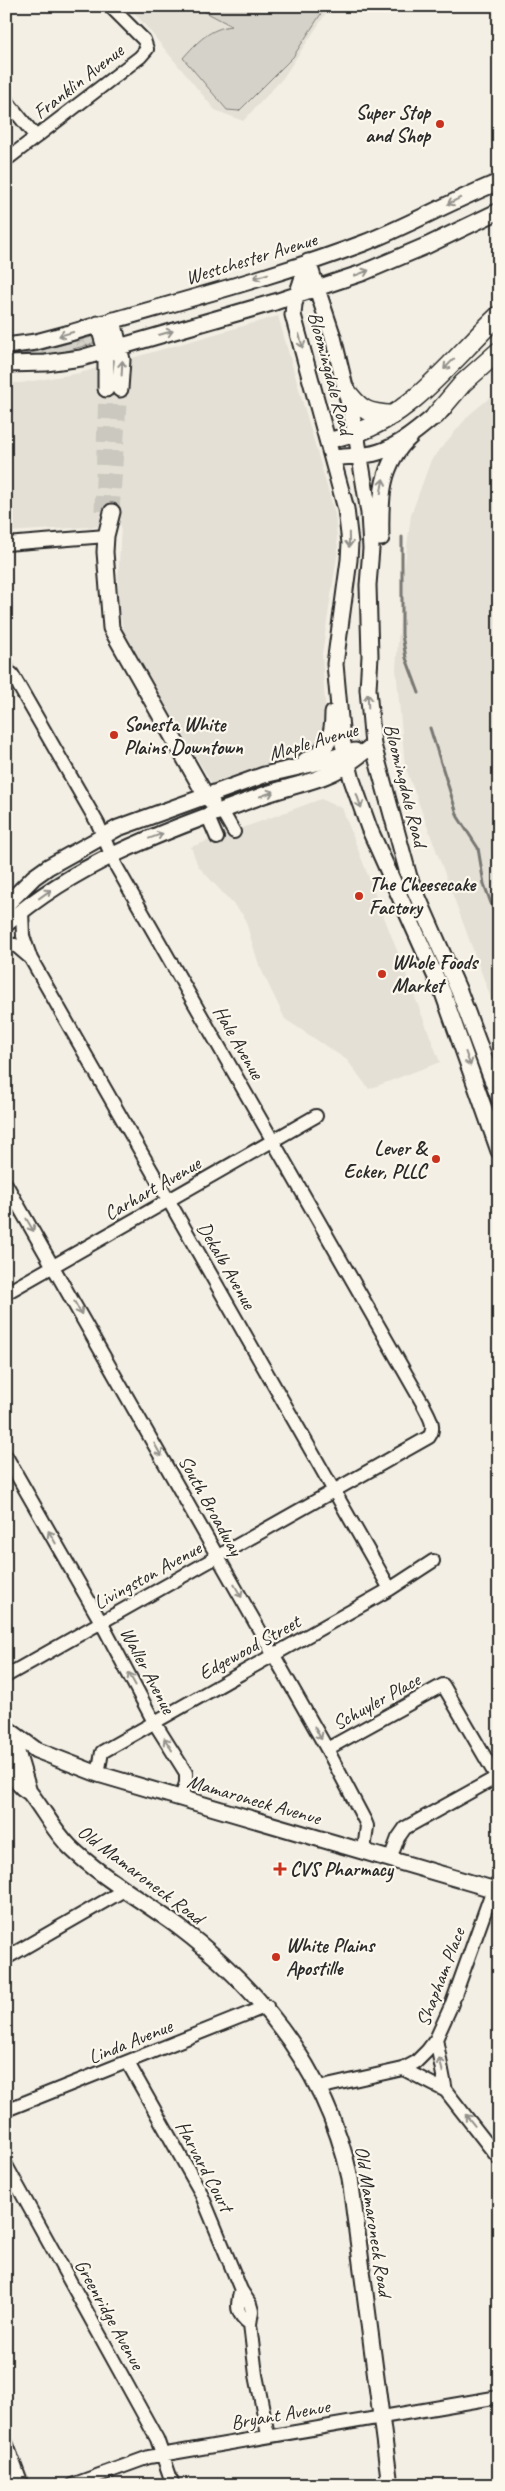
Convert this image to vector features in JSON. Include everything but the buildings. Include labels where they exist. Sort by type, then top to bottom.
[{"type":"highway","points":[[356,432],[393,415],[423,390],[499,315]]},
{"type":"highway","points":[[435,416],[463,383],[499,352]]},
{"type":"highway","points":[[345,389],[356,405],[364,411],[373,414],[393,415]]},
{"type":"main road","name":"Westchester Avenue","points":[[6,346],[36,342],[308,262],[393,231],[454,200],[499,182]]},
{"type":"main road","points":[[6,364],[63,361],[113,349],[297,294],[362,273],[428,245],[499,211]]},
{"type":"main road","name":"Bloomingdale Road","points":[[308,262],[333,337],[356,432],[371,530],[368,585],[370,656],[368,707],[373,745],[409,877],[459,991],[499,1098]]},
{"type":"main road","name":"Bloomingdale Road","points":[[308,262],[297,294],[293,315],[346,509],[350,543],[335,664],[347,759],[369,828],[444,994],[499,1151]]},
{"type":"main road","points":[[106,322],[113,349],[113,389]]},
{"type":"main road","points":[[333,458],[379,452],[410,436],[499,361]]},
{"type":"main road","points":[[328,440],[356,432]]},
{"type":"main road","points":[[370,656],[378,585],[382,484],[388,466],[410,436]]},
{"type":"main road","points":[[107,512],[106,581],[110,621],[114,633],[215,814]]},
{"type":"main road","points":[[264,776],[309,759],[320,753],[328,744],[332,730],[335,664]]},
{"type":"main road","name":"Maple Avenue","points":[[6,924],[71,877],[111,854],[156,835],[270,793],[332,773],[347,759],[373,745]]},
{"type":"main road","name":"Maple Avenue","points":[[6,905],[34,877],[62,857],[139,819],[264,776],[347,759]]},
{"type":"main road","points":[[6,895],[34,877]]},
{"type":"main road","name":"Mamaroneck Avenue","points":[[9,1730],[36,1750],[98,1774],[390,1859],[497,1887]]},
{"type":"main road","name":"Old Mamaroneck Road","points":[[9,1730],[28,1782],[28,1791]]},
{"type":"main road","name":"Old Mamaroneck Road","points":[[6,1764],[21,1786],[28,1791],[50,1824],[70,1847],[90,1864],[210,1952],[266,2006],[286,2031],[318,2088],[338,2131],[350,2178],[390,2485]]},
{"type":"street","name":"Franklin Avenue","points":[[6,160],[140,57],[147,48],[144,40],[110,6]]},
{"type":"street","points":[[6,100],[36,137]]},
{"type":"street","points":[[6,544],[106,536]]},
{"type":"street","name":"Hale Avenue","points":[[12,674],[103,836],[111,854],[423,1404],[433,1429]]},
{"type":"street","points":[[215,814],[234,832]]},
{"type":"street","points":[[215,814],[217,838]]},
{"type":"street","name":"Dekalb Avenue","points":[[22,911],[23,936],[31,958],[390,1589]]},
{"type":"street","name":"Dekalb Avenue","points":[[6,944],[15,945],[31,958]]},
{"type":"street","name":"Carhart Avenue","points":[[6,1293],[316,1116]]},
{"type":"street","name":"South Broadway","points":[[6,1184],[327,1749],[367,1826],[364,1851]]},
{"type":"street","name":"Livingston Avenue","points":[[6,1676],[429,1438],[433,1429]]},
{"type":"street","name":"Waller Avenue","points":[[6,1456],[101,1622],[154,1722],[186,1773],[186,1783],[181,1798]]},
{"type":"street","name":"Edgewood Street","points":[[98,1774],[102,1752],[390,1589],[433,1561]]},
{"type":"street","name":"Schuyler Place","points":[[327,1749],[443,1684],[498,1779]]},
{"type":"street","points":[[390,1859],[398,1838],[405,1828],[498,1779]]},
{"type":"street","name":"Shapham Place","points":[[318,2088],[403,2069],[416,2062],[436,2039],[497,1887]]},
{"type":"street","points":[[6,1958],[126,1889]]},
{"type":"street","name":"Linda Avenue","points":[[6,2110],[266,2006]]},
{"type":"street","points":[[436,2039],[446,2091]]},
{"type":"street","name":"Harvard Court","points":[[128,2062],[200,2191],[234,2269],[241,2290],[250,2304],[250,2324],[256,2375],[268,2435]]},
{"type":"street","points":[[403,2069],[446,2091],[499,2159]]},
{"type":"street","name":"Greenridge Avenue","points":[[6,2165],[30,2211],[97,2327],[157,2439],[173,2485]]},
{"type":"street","name":"Bryant Avenue","points":[[72,2485],[149,2457],[163,2454],[499,2397]]},
{"type":"street","points":[[6,2442],[22,2485]]},
{"type":"shaded area","points":[[129,6],[331,6],[283,78],[243,121],[215,110]]},
{"type":"shaded area","points":[[278,316],[335,514],[338,550],[322,654],[326,719],[322,740],[311,749],[212,784],[124,633],[117,600],[121,525],[6,532],[6,383],[21,383],[80,373]]},
{"type":"shaded area","points":[[499,390],[499,1020],[405,766],[396,669],[402,585],[411,515],[431,460],[470,414]]},
{"type":"shaded area","points":[[321,799],[342,808],[440,1062],[369,1089],[347,1060],[285,1019],[259,965],[244,916],[198,866],[191,847]]},
{"type":"green space","points":[[194,6],[326,6],[293,57],[239,111],[227,110],[183,58],[204,37],[224,27],[232,26]]},
{"type":"green space","points":[[95,336],[96,343],[61,352],[6,359],[6,356],[31,353]]},
{"type":"waterway","points":[[402,537],[402,635],[406,658],[419,693]]},
{"type":"waterway","points":[[430,728],[458,817],[478,848],[484,884],[499,925]]},
{"type":"tunnel","points":[[102,511],[106,389]]},
{"type":"tunnel","points":[[112,512],[120,389]]},
{"type":"tunnel","points":[[6,657],[12,674]]},
{"type":"place","name":"Super Stop and Shop","points":[[440,124]]},
{"type":"place","name":"Sonesta White Plains Downtown","points":[[114,735]]},
{"type":"place","name":"The Cheesecake Factory","points":[[359,896]]},
{"type":"place","name":"Whole Foods Market","points":[[382,974]]},
{"type":"place","name":"Lever & Ecker, PLLC","points":[[436,1159]]},
{"type":"place","name":"CVS Pharmacy","points":[[280,1869]]},
{"type":"place","name":"White Plains Apostille","points":[[276,1957]]}]
